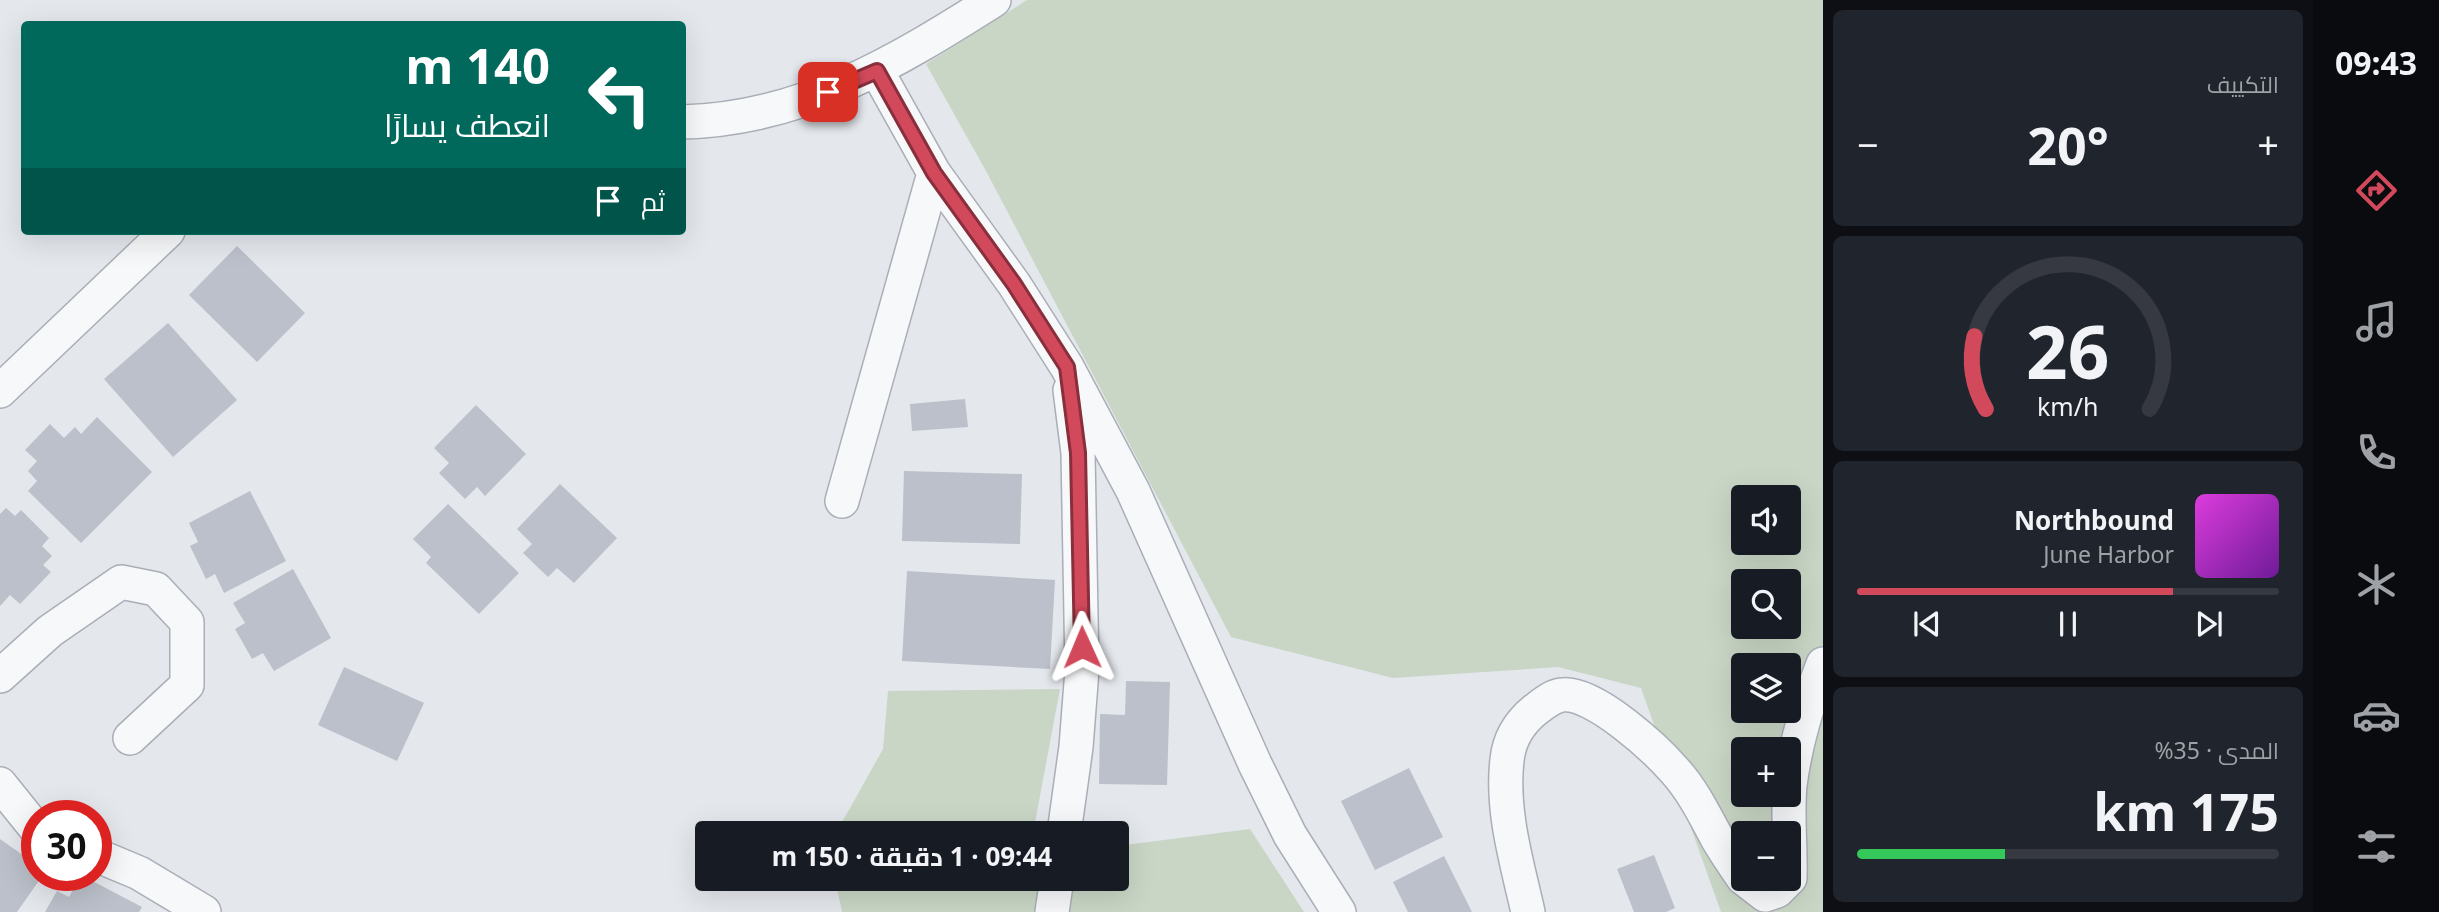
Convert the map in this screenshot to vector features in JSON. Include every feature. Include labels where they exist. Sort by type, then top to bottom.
[{"type":"street","points":[[686,122],[740,117],[791,106],[877,71],[994,0]]},
{"type":"street","points":[[877,71],[934,173],[1014,284],[1067,367],[1133,491],[1255,764],[1290,835],[1339,912]]},
{"type":"street","points":[[842,501],[934,173]]},
{"type":"street","points":[[0,391],[164,235]]},
{"type":"street","points":[[1066,821],[1076,747],[1082,670],[1078,453],[1067,367]]},
{"type":"street","points":[[0,676],[50,631],[121,582],[156,589],[187,622],[187,685],[130,738]]},
{"type":"street","points":[[1788,821],[1790,785],[1801,722],[1823,664]]},
{"type":"street","points":[[1528,912],[1509,823],[1506,784],[1510,744],[1517,730],[1530,715],[1547,701],[1563,695],[1601,706],[1660,755],[1692,792],[1731,860]]},
{"type":"street","points":[[0,784],[21,810]]},
{"type":"street","points":[[112,862],[139,873],[204,912]]},
{"type":"street","points":[[1052,912],[1055,891]]},
{"type":"street","points":[[1760,891],[1765,895],[1777,891]]},
{"type":"green space","points":[[1027,0],[1823,0],[1823,912],[1721,912],[1641,688],[1558,667],[1393,678],[1231,637],[986,171],[926,64]]},
{"type":"green space","points":[[1060,689],[1035,821],[843,821],[883,749],[888,691]]},
{"type":"green space","points":[[1250,829],[1304,912],[842,912],[838,891],[1129,891],[1129,844]]},
{"type":"building","points":[[237,246],[305,313],[257,362],[189,295]]},
{"type":"building","points":[[168,323],[237,400],[173,457],[104,379]]},
{"type":"building","points":[[965,399],[968,427],[912,431],[910,404]]},
{"type":"building","points":[[476,405],[526,454],[485,496],[477,487],[465,499],[439,473],[449,463],[434,448]]},
{"type":"building","points":[[97,417],[152,472],[81,543],[28,491],[37,481],[28,471],[37,461],[25,450],[50,424],[64,438],[75,427],[81,434]]},
{"type":"building","points":[[904,471],[1022,474],[1020,544],[902,541]]},
{"type":"building","points":[[560,484],[617,538],[574,583],[557,568],[548,577],[523,553],[532,544],[517,529]]},
{"type":"building","points":[[250,491],[286,561],[224,593],[215,574],[206,579],[190,546],[198,542],[189,523]]},
{"type":"building","points":[[448,504],[519,573],[479,614],[426,563],[431,557],[413,539]]},
{"type":"building","points":[[6,508],[15,516],[21,510],[49,538],[42,546],[52,556],[43,565],[51,572],[20,604],[10,595],[0,606],[0,514]]},
{"type":"building","points":[[293,569],[331,638],[274,671],[263,653],[252,659],[235,629],[245,623],[233,603]]},
{"type":"building","points":[[907,571],[1055,580],[1050,669],[902,661]]},
{"type":"building","points":[[344,667],[424,703],[397,761],[318,725]]},
{"type":"building","points":[[1126,681],[1170,682],[1167,785],[1099,784],[1100,714],[1125,715]]},
{"type":"building","points":[[1409,768],[1443,837],[1375,870],[1341,801]]},
{"type":"building","points":[[0,839],[21,854],[21,891],[32,891],[17,912],[0,912]]},
{"type":"building","points":[[1654,855],[1675,908],[1666,912],[1634,912],[1617,869]]},
{"type":"building","points":[[1444,856],[1472,912],[1408,912],[1393,882]]},
{"type":"building","points":[[57,891],[69,897],[72,891],[112,891],[142,907],[139,912],[45,912]]},
{"type":"route","points":[[828,92],[877,71],[934,173],[1014,284],[1067,367],[1078,453],[1082,647]]}]
